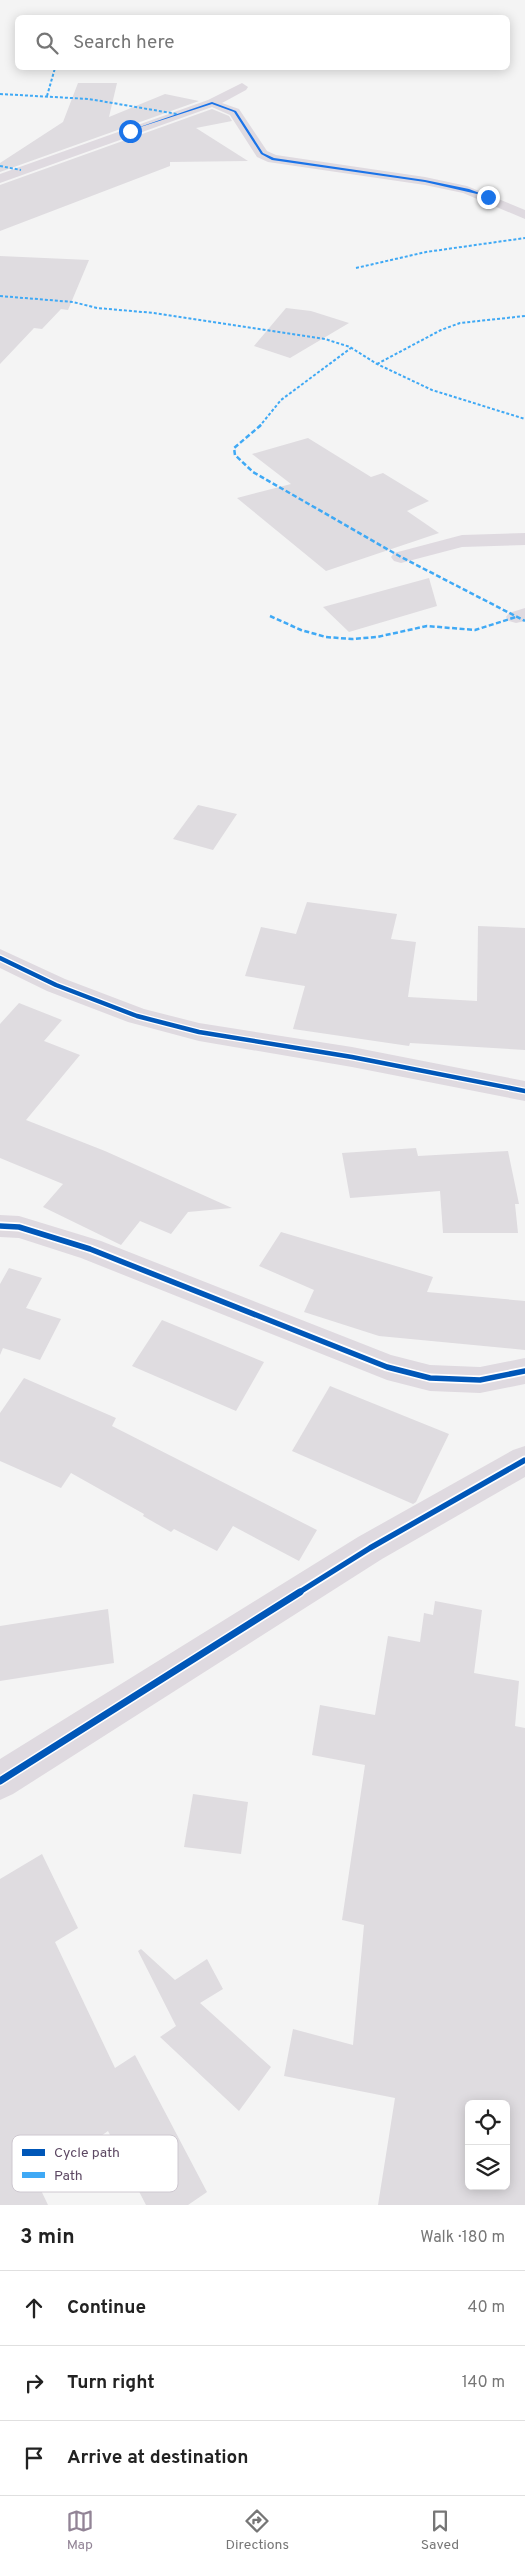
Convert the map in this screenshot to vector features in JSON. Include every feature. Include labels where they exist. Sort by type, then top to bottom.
[{"type":"street","points":[[0,179],[212,103],[242,87]]},
{"type":"street","points":[[212,103],[235,112],[262,154],[273,159],[425,181],[467,190],[525,215]]},
{"type":"street","points":[[402,557],[462,541],[525,539]]},
{"type":"street","points":[[0,958],[56,985],[137,1016],[199,1032],[352,1057],[525,1091]]},
{"type":"street","points":[[0,1226],[19,1227],[90,1249],[387,1367],[430,1378],[480,1380],[525,1371]]},
{"type":"street","points":[[0,1781],[370,1548],[525,1460]]},
{"type":"building","points":[[78,83],[117,83],[109,117],[165,94],[199,101],[0,172],[0,163],[63,122]]},
{"type":"building","points":[[212,109],[229,116],[232,121],[196,128],[248,161],[170,162],[170,166],[0,231],[0,185]]},
{"type":"building","points":[[0,256],[89,260],[68,310],[61,309],[42,329],[34,328],[0,364]]},
{"type":"building","points":[[286,308],[311,311],[349,323],[290,358],[254,346]]},
{"type":"building","points":[[308,438],[371,477],[383,473],[429,501],[407,511],[439,533],[326,571],[237,498],[291,484],[252,454]]},
{"type":"building","points":[[429,578],[437,606],[349,632],[323,607]]},
{"type":"building","points":[[198,805],[237,814],[213,850],[173,839]]},
{"type":"building","points":[[307,902],[397,914],[391,939],[416,942],[408,997],[477,1001],[478,926],[525,928],[525,1050],[410,1043],[409,1046],[293,1029],[305,986],[245,976],[261,927],[296,934]]},
{"type":"building","points":[[19,1003],[62,1020],[44,1041],[80,1055],[26,1120],[105,1151],[232,1208],[188,1212],[171,1234],[140,1221],[121,1245],[43,1207],[63,1184],[0,1158],[0,1024]]},
{"type":"building","points":[[416,1148],[418,1156],[508,1151],[519,1204],[515,1204],[518,1233],[443,1233],[440,1191],[350,1198],[342,1153]]},
{"type":"building","points":[[281,1232],[433,1277],[427,1292],[525,1301],[525,1350],[379,1336],[304,1312],[314,1290],[259,1266]]},
{"type":"building","points":[[9,1268],[42,1278],[26,1308],[61,1319],[40,1360],[3,1348],[0,1355],[0,1284]]},
{"type":"building","points":[[162,1320],[264,1362],[236,1411],[132,1366]]},
{"type":"building","points":[[24,1378],[116,1418],[112,1426],[317,1530],[299,1561],[233,1526],[217,1551],[174,1529],[171,1532],[143,1516],[144,1514],[71,1473],[61,1488],[0,1461],[0,1413]]},
{"type":"building","points":[[330,1386],[449,1434],[416,1502],[413,1504],[292,1451]]},
{"type":"building","points":[[435,1601],[482,1610],[474,1673],[519,1681],[515,1726],[525,1728],[525,2205],[378,2205],[395,2098],[284,2076],[293,2029],[353,2045],[364,1925],[342,1920],[365,1765],[312,1755],[320,1705],[375,1715],[388,1636],[420,1642],[424,1613],[433,1615]]},
{"type":"building","points":[[108,1609],[114,1663],[0,1681],[0,1626]]},
{"type":"building","points":[[193,1794],[248,1802],[241,1854],[184,1847]]},
{"type":"building","points":[[42,1854],[78,1928],[55,1942],[115,2068],[135,2055],[177,2135],[110,2135],[108,2131],[102,2135],[12,2135],[12,2192],[42,2192],[48,2205],[0,2205],[0,1879]]},
{"type":"building","points":[[141,1949],[175,1980],[207,1959],[223,1989],[200,2003],[271,2067],[239,2111],[160,2037],[176,2026],[138,1951]]},
{"type":"building","points":[[178,2137],[207,2192],[188,2205],[146,2205],[139,2192],[178,2192]]},
{"type":"marked path","points":[[47,96],[54,70]]},
{"type":"marked path","points":[[0,94],[89,99],[177,114]]},
{"type":"marked path","points":[[0,166],[21,170]]},
{"type":"marked path","points":[[356,268],[426,252],[525,238]]},
{"type":"marked path","points":[[0,296],[73,302],[97,308],[154,313],[277,330],[325,339],[350,347],[377,364],[432,390],[525,419]]},
{"type":"marked path","points":[[377,364],[441,330],[460,323],[525,316]]},
{"type":"marked path","points":[[351,348],[281,400],[266,421],[234,448],[235,455],[253,472],[401,557],[525,621]]},
{"type":"marked path","points":[[270,616],[301,630],[326,637],[352,639],[377,637],[427,626],[475,630],[516,617]]},
{"type":"cycle path","points":[[0,958],[56,985],[137,1016],[199,1032],[352,1057],[525,1091]]},
{"type":"cycle path","points":[[0,1226],[19,1227],[90,1249],[387,1367],[430,1378],[480,1380],[525,1371]]},
{"type":"cycle path","points":[[0,1781],[370,1548],[525,1460]]},
{"type":"route","points":[[130,131],[212,103],[229,108],[235,112],[242,120],[248,134],[262,154],[273,159],[293,164],[352,170],[425,181],[467,190],[488,197]]}]
